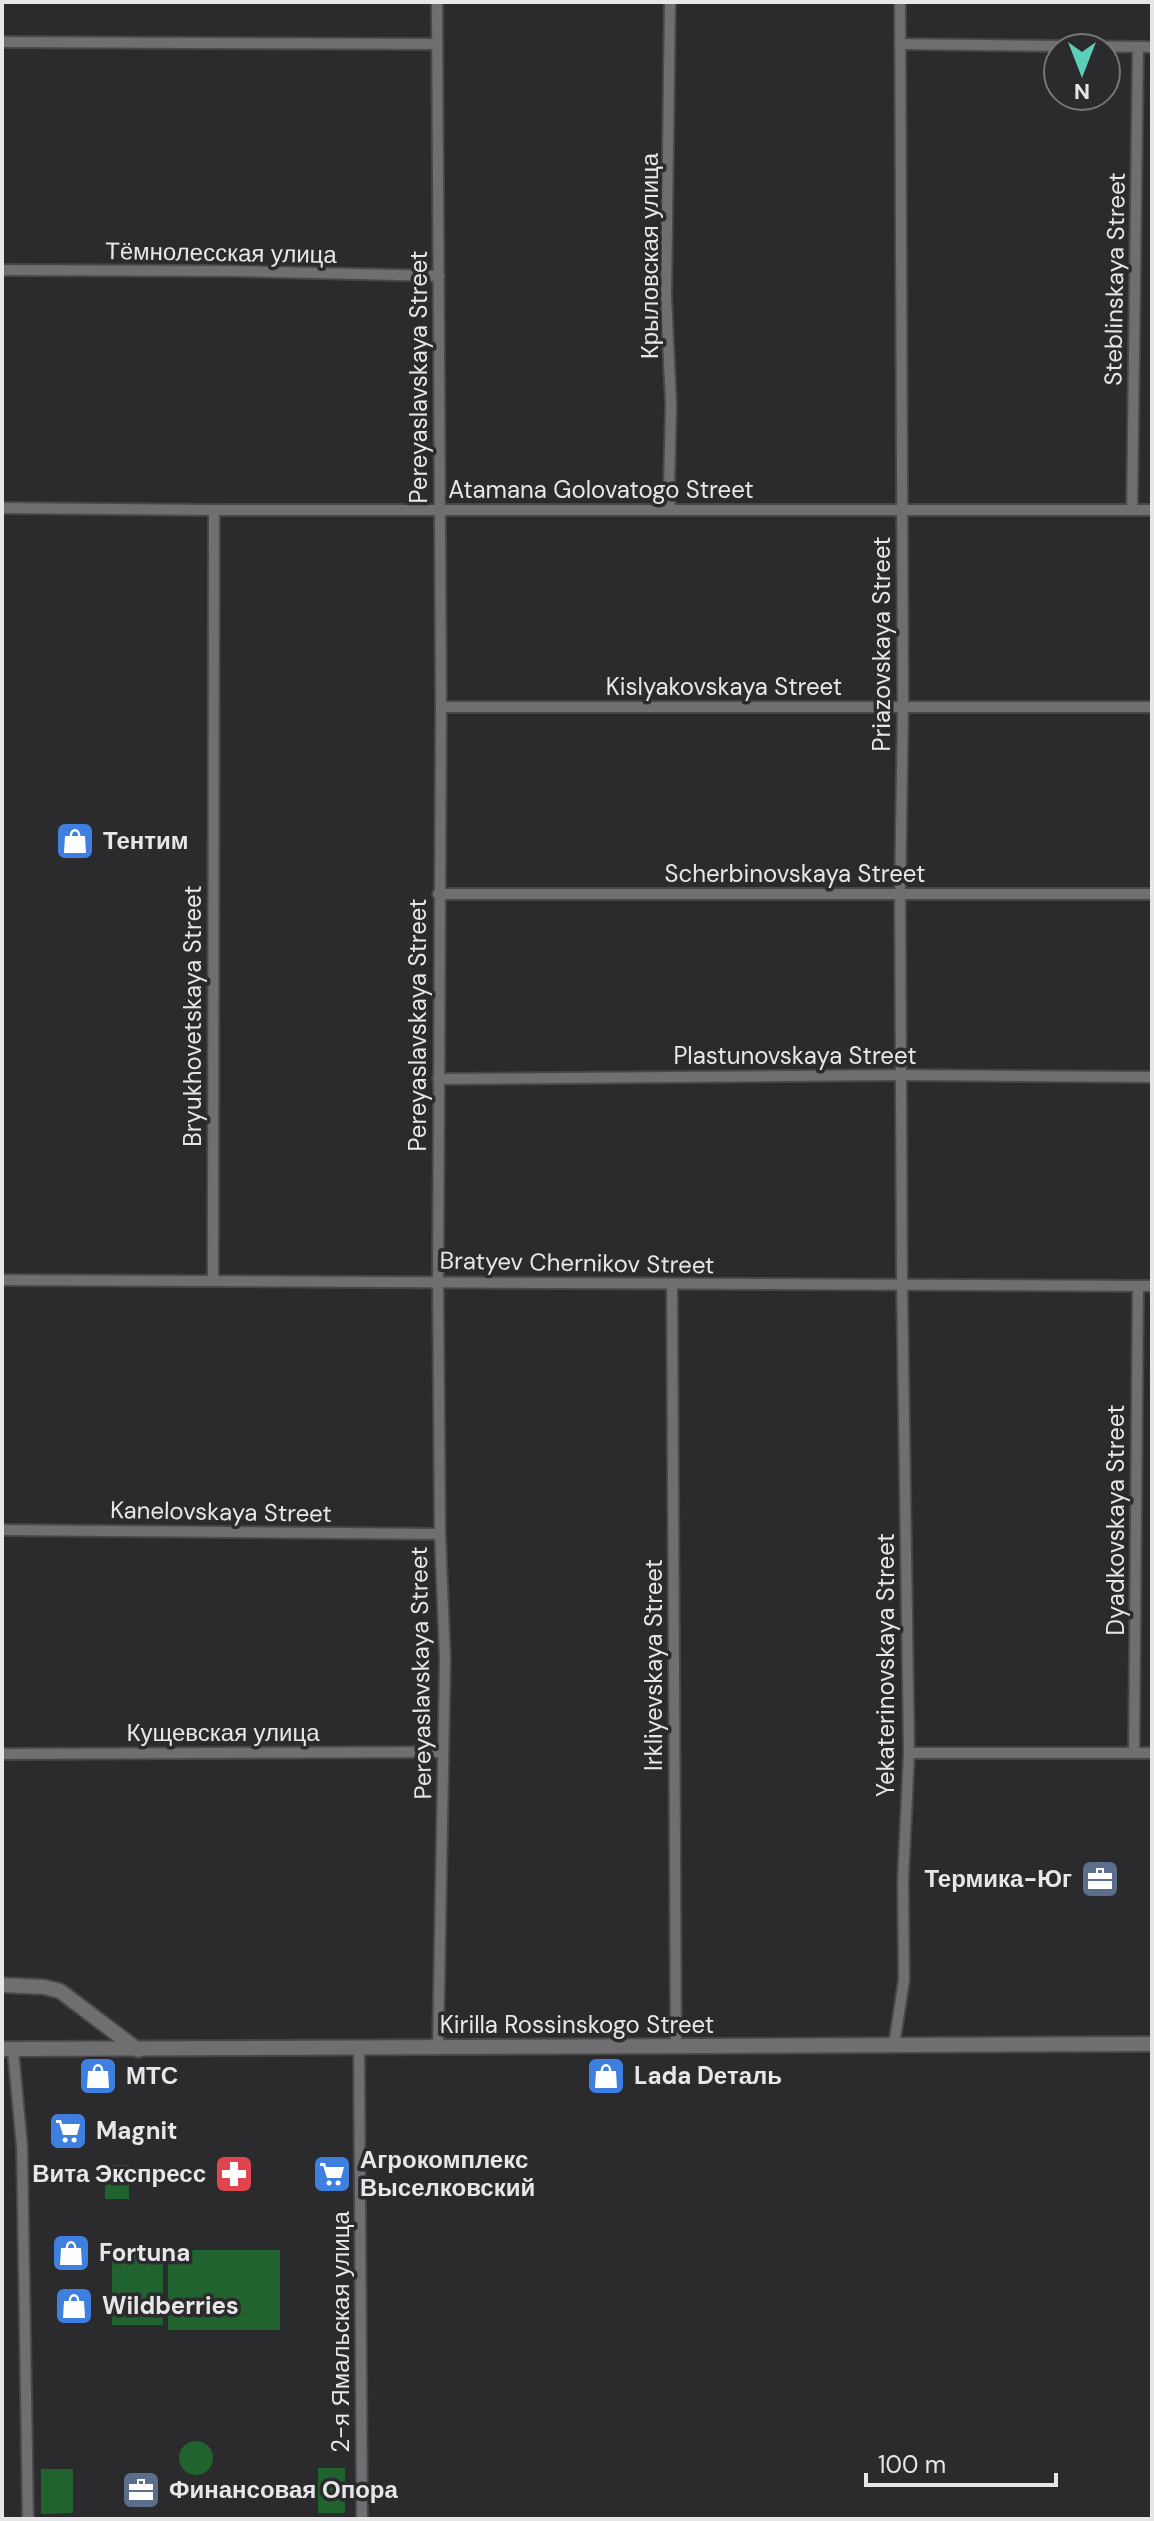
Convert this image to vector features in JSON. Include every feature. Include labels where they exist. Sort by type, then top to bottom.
[{"type":"main road","points":[[2,1985],[60,1991],[138,2050]]},
{"type":"main road","name":"Kirilla Rossinskogo Street","points":[[7,2050],[1152,2044]]},
{"type":"street","name":"Pereyaslavskaya Street","points":[[437,2],[441,707],[438,1281],[440,1534],[445,1659],[438,2047]]},
{"type":"street","name":"Крыловская улица","points":[[670,2],[666,297],[671,404],[670,509]]},
{"type":"street","name":"Priazovskaya Street","points":[[900,2],[902,1285]]},
{"type":"street","points":[[2,42],[437,44]]},
{"type":"street","points":[[900,44],[1152,47]]},
{"type":"street","name":"Steblinskaya Street","points":[[1132,510],[1138,47]]},
{"type":"street","name":"Тёмнолесская улица","points":[[2,270],[439,276]]},
{"type":"street","name":"Atamana Golovatogo Street","points":[[2,508],[1152,510]]},
{"type":"street","name":"Bryukhovetskaya Street","points":[[213,1281],[214,510]]},
{"type":"street","name":"Kislyakovskaya Street","points":[[441,707],[1152,707]]},
{"type":"street","name":"Scherbinovskaya Street","points":[[438,894],[1152,894]]},
{"type":"street","name":"Plastunovskaya Street","points":[[438,1079],[901,1075],[1152,1077]]},
{"type":"street","name":"Bratyev Chernikov Street","points":[[2,1280],[1152,1286]]},
{"type":"street","name":"Irkliyevskaya Street","points":[[672,1284],[676,2046]]},
{"type":"street","name":"Yekaterinovskaya Street","points":[[894,2045],[904,1980],[903,1880],[909,1753],[902,1285]]},
{"type":"street","name":"Dyadkovskaya Street","points":[[1134,1753],[1138,1286]]},
{"type":"street","name":"Kanelovskaya Street","points":[[2,1530],[440,1534]]},
{"type":"street","name":"Кущевская улица","points":[[2,1754],[443,1752]]},
{"type":"street","points":[[909,1753],[1152,1753]]},
{"type":"street","name":"2-я Ямальская улица","points":[[359,2048],[362,2519]]},
{"type":"street","points":[[7,2050],[22,2147],[28,2519]]},
{"type":"green space","points":[[105,2165],[129,2165],[129,2199],[105,2199]]},
{"type":"green space","points":[[112,2250],[163,2250],[163,2325],[112,2325]]},
{"type":"green space","points":[[168,2250],[280,2250],[280,2330],[168,2330]]},
{"type":"green space","points":[[196,2441],[208,2446],[213,2458],[208,2470],[196,2475],[184,2470],[179,2458],[184,2446]]},
{"type":"green space","points":[[318,2468],[345,2468],[345,2513],[318,2513]]},
{"type":"green space","points":[[41,2469],[73,2469],[73,2513],[41,2514]]},
{"type":"place","name":"Тентим","points":[[75,841]]},
{"type":"place","name":"Термика-Юг","points":[[1100,1879]]},
{"type":"place","name":"МТС","points":[[98,2076]]},
{"type":"place","name":"Lada Dеталь","points":[[606,2076]]},
{"type":"place","name":"Magnit","points":[[68,2131]]},
{"type":"place","name":"Вита Экспресс","points":[[234,2174]]},
{"type":"place","name":"Агрокомплекс Выселковский","points":[[332,2174]]},
{"type":"place","name":"Fortuna","points":[[71,2253]]},
{"type":"place","name":"Wildberries","points":[[74,2306]]},
{"type":"place","name":"Финансовая Опора","points":[[141,2490]]}]
